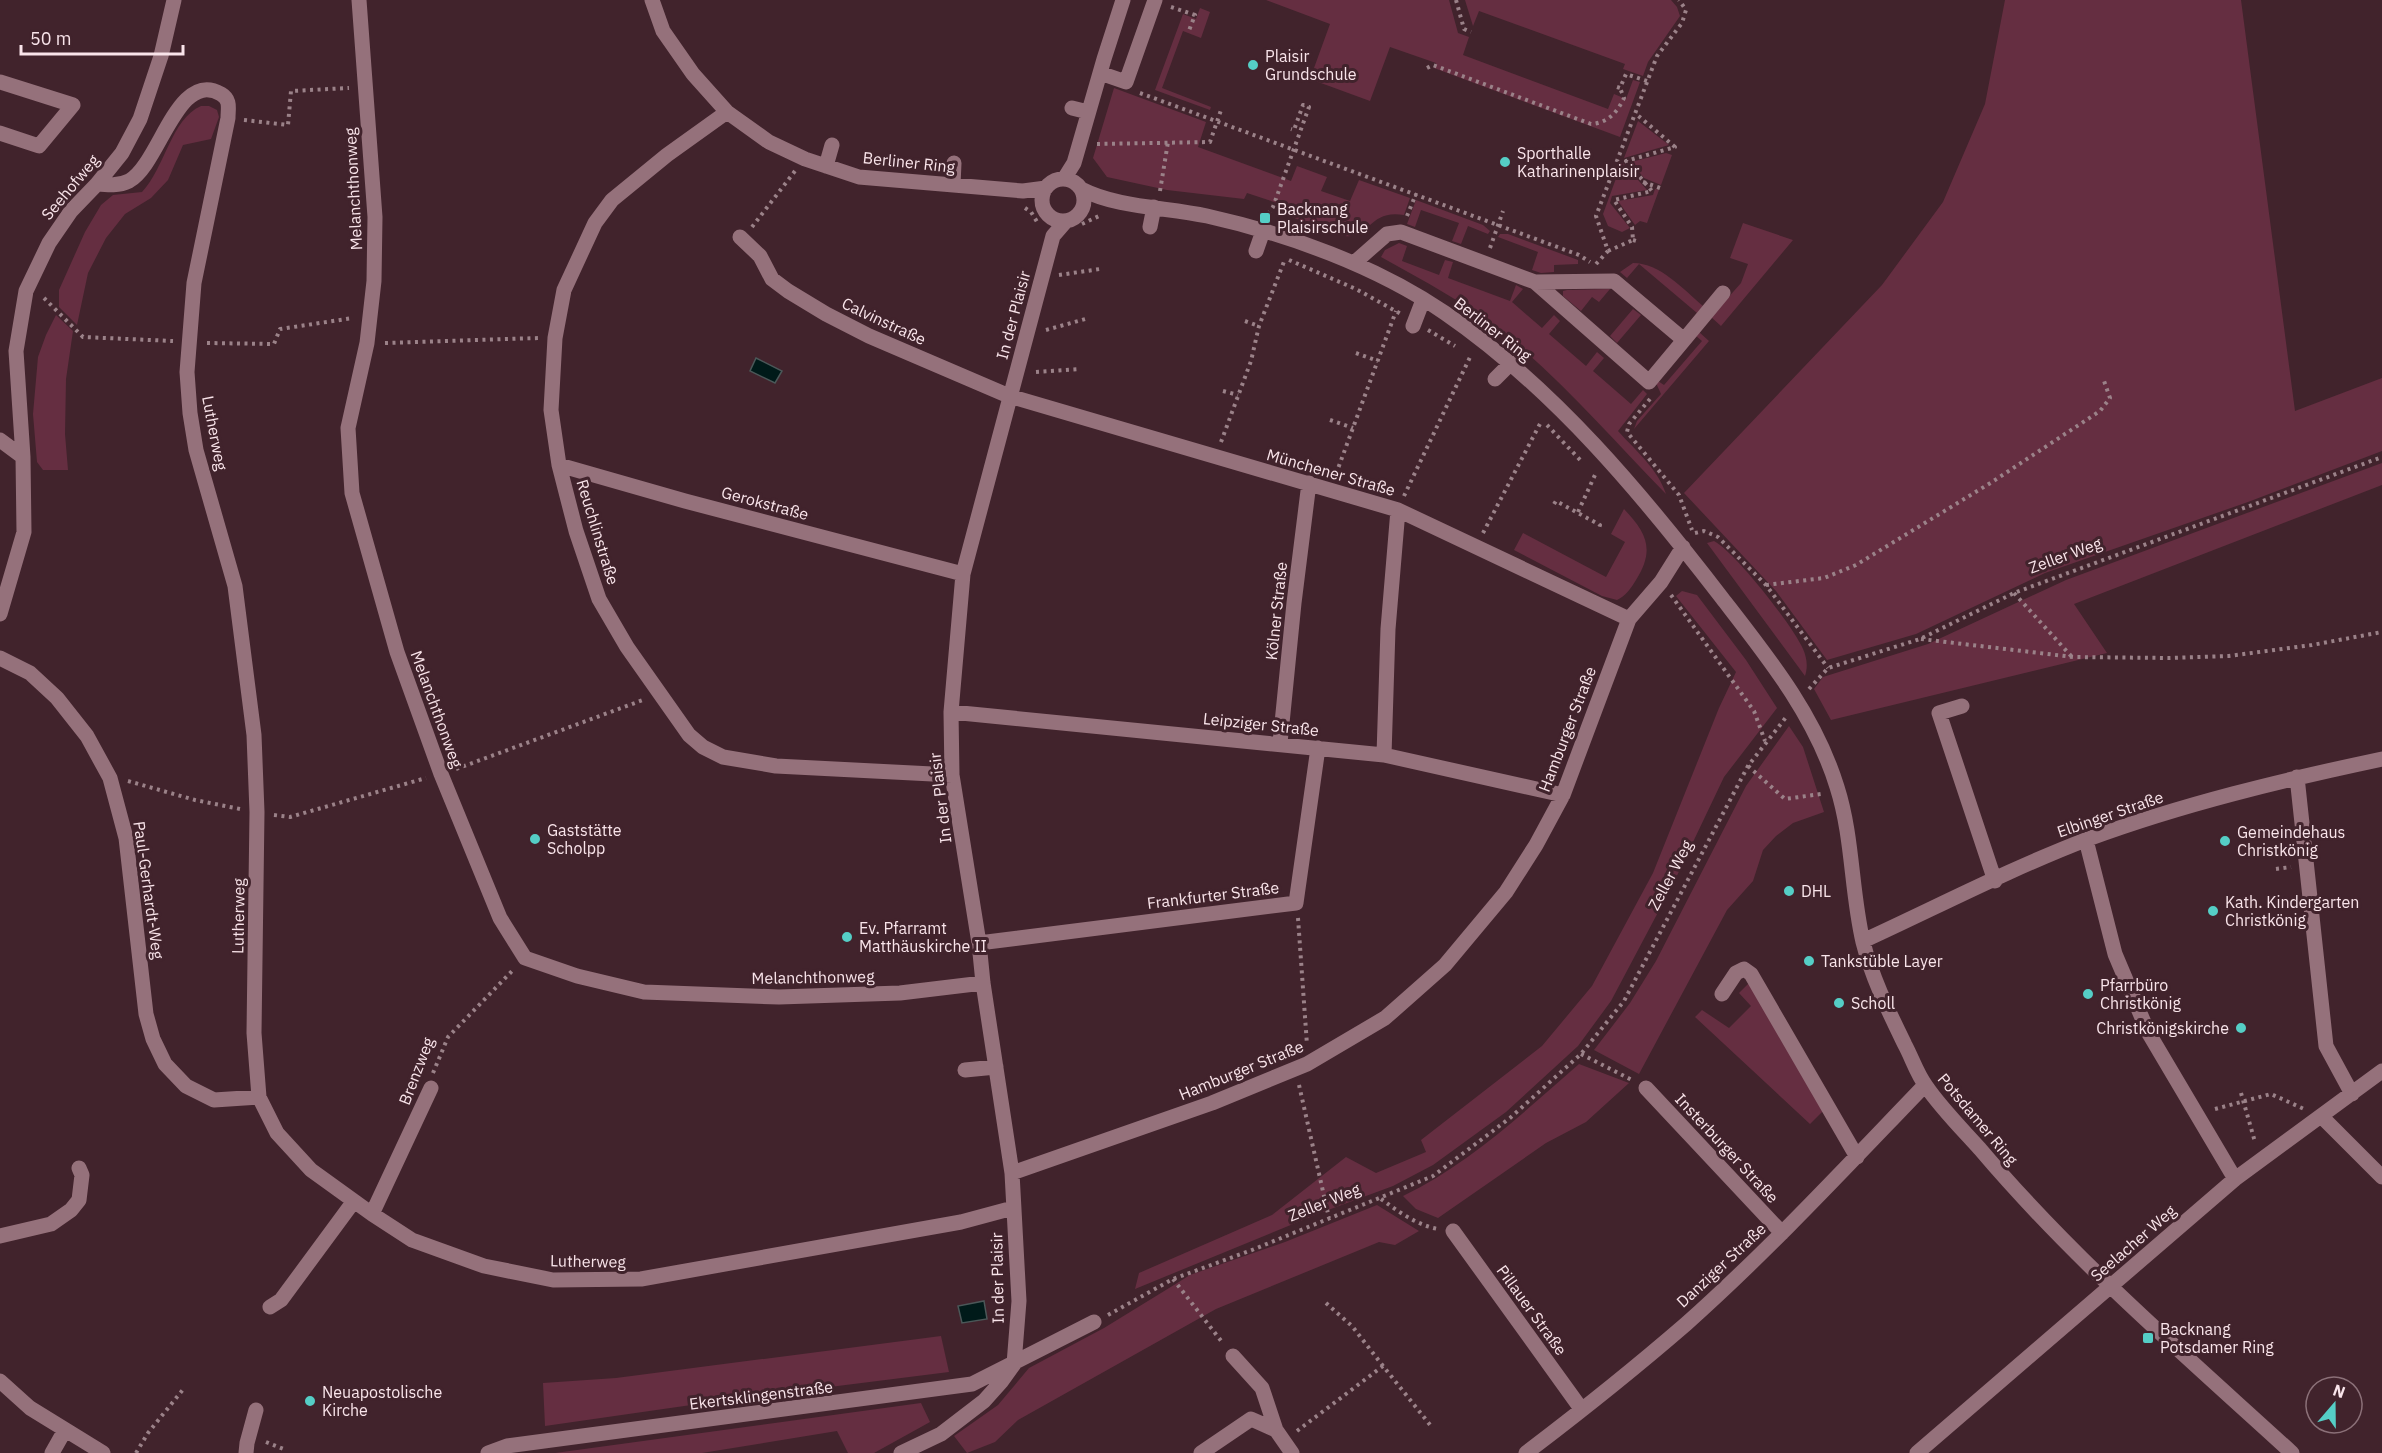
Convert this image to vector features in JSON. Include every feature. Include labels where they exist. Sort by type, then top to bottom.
[{"type":"street","name":"Seehofweg","points":[[0,614],[24,532],[23,457],[16,351],[26,291],[49,243],[71,211],[122,153],[140,118],[161,56],[174,0]]},
{"type":"street","name":"Melanchthonweg","points":[[359,0],[375,217],[374,281],[367,343],[348,428],[352,493],[397,652],[441,774],[500,918],[525,958],[577,976],[644,992],[779,998],[900,993],[983,983]]},
{"type":"street","name":"Berliner Ring","points":[[652,0],[663,30],[693,74],[727,112],[769,142],[805,159],[859,177],[1023,191],[1045,201]]},
{"type":"street","points":[[1082,208],[1083,195],[1073,184],[1074,163],[1124,0]]},
{"type":"street","points":[[1088,54],[1126,82],[1155,0]]},
{"type":"street","points":[[0,82],[73,105],[39,146],[0,133]]},
{"type":"street","name":"Lutherweg","points":[[97,184],[112,186],[130,180],[142,169],[178,107],[191,94],[205,89],[214,90],[226,98],[229,103],[228,118],[194,283],[187,372],[190,412],[196,450],[235,586],[254,735],[257,812],[254,1033],[259,1097],[277,1132],[310,1170],[412,1240],[473,1263],[553,1280],[641,1279],[961,1222],[1013,1208]]},
{"type":"street","points":[[1072,108],[1088,112]]},
{"type":"street","name":"Reuchlinstraße","points":[[727,112],[667,155],[612,200],[595,223],[564,290],[555,338],[551,410],[559,465],[576,531],[599,599],[658,694],[689,735],[703,747],[723,757],[776,766],[952,775]]},
{"type":"street","points":[[826,166],[832,145]]},
{"type":"street","points":[[953,185],[954,163]]},
{"type":"street","points":[[1053,236],[1045,201],[1051,183],[1073,184]]},
{"type":"street","name":"Berliner Ring","points":[[1073,184],[1100,199],[1206,216],[1263,231],[1354,263],[1423,300],[1481,339],[1568,418],[1683,547],[1761,648]]},
{"type":"street","points":[[1045,201],[1053,219],[1066,221],[1073,219],[1082,208],[1100,199]]},
{"type":"street","points":[[1150,227],[1154,207]]},
{"type":"street","name":"In der Plaisir","points":[[1014,1364],[1019,1301],[1012,1173],[952,775],[951,711],[963,574],[1053,236],[1066,221]]},
{"type":"street","points":[[1256,250],[1263,231]]},
{"type":"street","points":[[1354,263],[1387,234],[1401,232],[1535,282],[1649,382],[1723,293]]},
{"type":"street","name":"Calvinstraße","points":[[740,237],[760,256],[772,279],[826,314],[869,336],[959,368],[1009,396]]},
{"type":"street","points":[[1535,282],[1614,281],[1684,340]]},
{"type":"street","points":[[1413,324],[1423,300]]},
{"type":"street","points":[[1496,378],[1510,363]]},
{"type":"street","name":"Münchener Straße","points":[[1009,396],[1398,510],[1629,619]]},
{"type":"street","points":[[0,440],[23,457]]},
{"type":"street","name":"Gerokstraße","points":[[559,465],[963,574]]},
{"type":"street","name":"Kölner Straße","points":[[1280,743],[1309,483]]},
{"type":"street","points":[[1384,755],[1388,629],[1398,510]]},
{"type":"street","name":"Hamburger Straße","points":[[1012,1173],[1212,1103],[1307,1064],[1350,1034],[1385,1018],[1445,965],[1506,892],[1536,845],[1563,795],[1629,619],[1661,582],[1683,547]]},
{"type":"street","name":"Potsdamer Ring","points":[[1761,648],[1813,727],[1839,791],[1863,941],[1889,1010],[1925,1085],[2011,1185],[2110,1286],[2292,1453]]},
{"type":"street","name":"Paul-Gerhardt-Weg","points":[[0,658],[30,674],[57,698],[87,736],[110,778],[126,838],[146,1014],[153,1039],[165,1064],[186,1086],[214,1100],[259,1097]]},
{"type":"street","points":[[1962,706],[1939,714],[1995,881]]},
{"type":"street","name":"Leipziger Straße","points":[[951,711],[1384,755],[1563,795]]},
{"type":"street","name":"Frankfurter Straße","points":[[979,943],[1296,903],[1311,836],[1318,748]]},
{"type":"street","name":"Elbinger Straße","points":[[1863,941],[2086,840],[2137,822],[2297,777],[2382,759]]},
{"type":"street","points":[[2297,777],[2326,1046],[2352,1094]]},
{"type":"street","points":[[2086,840],[2120,952],[2148,1032],[2235,1179]]},
{"type":"street","points":[[1722,994],[1737,972],[1744,969],[1751,974],[1857,1157]]},
{"type":"street","points":[[965,1070],[996,1067]]},
{"type":"street","name":"Seelacher Weg","points":[[1917,1453],[2235,1179],[2382,1071]]},
{"type":"street","name":"Danziger Straße","points":[[1526,1453],[1582,1410],[1686,1323],[1782,1233],[1925,1085]]},
{"type":"street","name":"Brenzweg","points":[[372,1214],[431,1088]]},
{"type":"street","name":"Insterburger Straße","points":[[1646,1088],[1782,1233]]},
{"type":"street","points":[[2322,1117],[2382,1176]]},
{"type":"street","points":[[0,1236],[51,1224],[71,1210],[79,1200],[82,1175],[79,1168]]},
{"type":"street","points":[[270,1307],[281,1300],[354,1201]]},
{"type":"street","name":"Pillauer Straße","points":[[1453,1231],[1582,1410]]},
{"type":"street","points":[[902,1453],[940,1434],[984,1401],[1002,1382],[1014,1364],[1095,1322]]},
{"type":"street","points":[[1233,1356],[1262,1388],[1284,1441]]},
{"type":"street","name":"Ekertsklingenstraße","points":[[488,1453],[945,1389],[972,1384],[1014,1364]]},
{"type":"street","points":[[0,1381],[30,1408],[103,1453]]},
{"type":"street","points":[[246,1453],[256,1410]]},
{"type":"street","points":[[1201,1453],[1251,1419],[1284,1441]]},
{"type":"street","points":[[52,1453],[65,1430]]},
{"type":"path","points":[[1456,0],[1464,29],[1471,32]]},
{"type":"path","points":[[1608,251],[1596,216],[1657,56],[1682,23],[1686,10],[1679,0]]},
{"type":"path","points":[[1184,11],[1195,15],[1188,33]]},
{"type":"path","points":[[1427,68],[1433,65],[1591,124],[1605,121],[1617,110],[1624,98],[1619,87],[1626,74],[1647,81]]},
{"type":"path","points":[[251,121],[288,125],[291,91],[364,87]]},
{"type":"path","points":[[1133,90],[1579,255]]},
{"type":"path","points":[[1273,207],[1309,107],[1303,105],[1294,130],[1291,129]]},
{"type":"path","points":[[1093,143],[1210,142],[1221,110]]},
{"type":"path","points":[[1633,240],[1632,227],[1614,200],[1652,191],[1626,161],[1675,147],[1635,113]]},
{"type":"path","points":[[1160,192],[1168,142]]},
{"type":"path","points":[[760,256],[751,227],[793,174]]},
{"type":"path","points":[[1642,182],[1660,188]]},
{"type":"path","points":[[1484,263],[1503,211]]},
{"type":"path","points":[[1595,266],[1608,251],[1633,240],[1640,242]]},
{"type":"path","points":[[1256,250],[1320,272],[1396,311],[1413,324],[1471,355],[1496,378]]},
{"type":"path","points":[[1217,457],[1251,361],[1259,326],[1285,259]]},
{"type":"path","points":[[1043,271],[1057,275],[1100,269]]},
{"type":"path","points":[[26,291],[43,298],[84,337],[169,340]]},
{"type":"path","points":[[1330,489],[1396,311]]},
{"type":"path","points":[[189,342],[274,344],[280,329],[370,315]]},
{"type":"path","points":[[1028,326],[1046,330],[1089,318]]},
{"type":"path","points":[[1245,321],[1259,326]]},
{"type":"path","points":[[381,343],[555,338]]},
{"type":"path","points":[[1356,353],[1378,361]]},
{"type":"path","points":[[1398,510],[1420,456],[1469,358]]},
{"type":"path","points":[[1017,368],[1032,372],[1080,369]]},
{"type":"path","points":[[1766,585],[1824,578],[1856,565],[1972,494],[2100,411],[2110,398],[2103,378]]},
{"type":"path","points":[[1649,382],[1654,387],[1654,393],[1629,424],[1627,432],[1679,495],[1694,533]]},
{"type":"path","points":[[1223,391],[1238,395]]},
{"type":"path","points":[[1535,413],[1597,477],[1578,513]]},
{"type":"path","points":[[1330,420],[1353,428]]},
{"type":"path","points":[[1476,547],[1522,453],[1542,420]]},
{"type":"path","name":"Zeller Weg","points":[[1828,668],[1920,639],[2014,593],[2382,457]]},
{"type":"path","points":[[1554,504],[1556,501],[1600,525],[1599,528]]},
{"type":"path","points":[[1683,547],[1694,533],[1704,531],[1718,537],[1766,585],[1828,668],[1807,693]]},
{"type":"path","points":[[1661,582],[1754,711],[1765,742]]},
{"type":"path","points":[[2014,593],[2073,657]]},
{"type":"path","points":[[1920,639],[2073,657],[2229,656],[2312,645],[2382,632]]},
{"type":"path","points":[[257,812],[290,817],[441,774],[658,694]]},
{"type":"path","name":"Zeller Weg","points":[[1095,1322],[1173,1279],[1252,1250],[1434,1176],[1510,1118],[1581,1054],[1624,1001],[1748,766],[1793,709]]},
{"type":"path","points":[[1748,766],[1785,799],[1839,791]]},
{"type":"path","points":[[110,778],[235,808]]},
{"type":"path","points":[[1296,903],[1302,960],[1307,1064]]},
{"type":"path","name":"Brenzweg","points":[[431,1088],[434,1068],[448,1037],[497,987]]},
{"type":"path","points":[[1581,1054],[1646,1088]]},
{"type":"path","points":[[1300,1089],[1329,1218]]},
{"type":"path","points":[[2241,1093],[2260,1160]]},
{"type":"path","points":[[2220,1108],[2271,1094],[2322,1117]]},
{"type":"path","points":[[1381,1198],[1405,1215],[1429,1227],[1453,1231]]},
{"type":"path","points":[[1173,1279],[1233,1356]]},
{"type":"path","points":[[1326,1303],[1352,1326],[1431,1426]]},
{"type":"path","points":[[1284,1441],[1383,1366]]},
{"type":"path","points":[[136,1453],[148,1433],[185,1387]]},
{"type":"path","points":[[265,1442],[286,1450]]},
{"type":"shaded area","points":[[1266,0],[1449,0],[1458,33],[1469,37],[1463,55],[1608,109],[1614,94],[1626,99],[1633,80],[1640,82],[1620,137],[1434,68],[1436,63],[1390,47],[1370,101],[1310,79],[1330,24]]},
{"type":"shaded area","points":[[1465,0],[1671,0],[1680,16],[1648,62],[1643,76],[1623,69],[1625,64],[1479,11],[1473,26]]},
{"type":"shaded area","points":[[2005,0],[2241,0],[2295,411],[2382,378],[2382,451],[2248,502],[2045,573],[1916,634],[1827,660],[1776,591],[1684,493],[1882,285],[1943,202],[1985,104]]},
{"type":"shaded area","points":[[1200,8],[1210,12],[1201,38],[1183,31],[1162,88],[1211,107],[1210,110],[1155,90],[1183,14],[1196,19]]},
{"type":"shaded area","points":[[1114,88],[1206,122],[1198,147],[1291,181],[1297,166],[1327,177],[1321,191],[1350,201],[1359,180],[1410,198],[1404,215],[1384,216],[1360,233],[1345,236],[1323,230],[1287,215],[1289,207],[1247,193],[1244,199],[1167,190],[1107,177],[1093,158]]},
{"type":"shaded area","points":[[201,106],[209,106],[217,110],[219,117],[211,139],[183,145],[168,180],[151,198],[125,214],[106,238],[88,273],[77,325],[59,307],[59,290],[85,232],[101,205],[113,195],[142,192],[157,170],[182,122],[191,112]]},
{"type":"shaded area","points":[[1638,121],[1669,145],[1624,158]]},
{"type":"shaded area","points":[[1666,153],[1672,155],[1661,185],[1644,178],[1631,162]]},
{"type":"shaded area","points":[[1622,162],[1647,190],[1612,196],[1610,203],[1630,228],[1622,232],[1608,226],[1603,214]]},
{"type":"shaded area","points":[[1655,189],[1659,190],[1647,223],[1640,221],[1635,225],[1618,201],[1653,195]]},
{"type":"shaded area","points":[[1416,200],[1483,225],[1490,231],[1488,234],[1468,226],[1461,244],[1452,241],[1459,223],[1421,210],[1415,227],[1407,224]]},
{"type":"shaded area","points":[[1743,223],[1793,240],[1721,326],[1711,317],[1741,283],[1748,264],[1730,258]]},
{"type":"shaded area","points":[[1500,234],[1508,234],[1578,260],[1578,264],[1554,265],[1554,272],[1541,273],[1532,270],[1538,252],[1498,237]]},
{"type":"shaded area","points":[[1399,243],[1407,246],[1402,261],[1439,275],[1445,260],[1453,262],[1448,278],[1510,301],[1516,285],[1523,289],[1512,302],[1542,328],[1554,315],[1560,321],[1549,334],[1586,366],[1597,352],[1604,358],[1593,371],[1631,404],[1643,390],[1647,394],[1618,431],[1652,468],[1666,494],[1568,392],[1506,335],[1461,303],[1381,257],[1385,250]]},
{"type":"shaded area","points":[[1633,263],[1643,264],[1653,267],[1662,272],[1703,306],[1697,313],[1639,264],[1627,278],[1620,272]]},
{"type":"shaded area","points":[[1610,289],[1599,302],[1592,297],[1581,311],[1563,296],[1563,291],[1567,290]]},
{"type":"shaded area","points":[[1633,309],[1641,315],[1617,343],[1610,336]]},
{"type":"shaded area","points":[[56,315],[73,331],[66,379],[65,434],[68,470],[43,470],[37,462],[33,414],[38,357]]},
{"type":"shaded area","points":[[1699,332],[1709,341],[1634,429],[1637,421],[1661,394],[1656,383],[1658,381],[1664,385],[1702,341],[1696,336]]},
{"type":"shaded area","points":[[2382,463],[2382,485],[2074,604],[2107,653],[1831,720],[1814,689],[1823,677],[1928,644],[2066,580]]},
{"type":"shaded area","points":[[1624,509],[1643,534],[1647,551],[1636,580],[1626,594],[1617,600],[1602,596],[1514,550],[1523,533],[1606,577],[1625,542],[1611,534]]},
{"type":"shaded area","points":[[1714,541],[1749,574],[1788,624],[1804,652],[1807,666],[1805,676],[1707,543]]},
{"type":"shaded area","points":[[1682,591],[1697,595],[1746,660],[1777,708],[1724,777],[1673,884],[1611,1001],[1578,1046],[1506,1112],[1433,1165],[1393,1186],[1320,1213],[1135,1289],[1139,1273],[1272,1215],[1346,1157],[1376,1173],[1426,1152],[1421,1140],[1542,1046],[1592,986],[1653,873],[1719,708],[1736,672],[1676,596]]},
{"type":"shaded area","points":[[1789,726],[1803,747],[1824,812],[1793,823],[1763,850],[1753,881],[1727,910],[1639,1074],[1594,1050],[1630,1003],[1656,961],[1746,786]]},
{"type":"shaded area","points":[[1749,983],[1824,1110],[1810,1124],[1695,1017],[1702,1010],[1729,1028],[1751,1006],[1739,993]]},
{"type":"shaded area","points":[[1579,1064],[1629,1083],[1586,1122],[1546,1143],[1438,1218],[1416,1209],[1403,1196],[1451,1169],[1473,1153]]},
{"type":"shaded area","points":[[1377,1205],[1419,1231],[1395,1245],[1379,1242],[1216,1309],[1018,1420],[995,1442],[967,1453],[954,1436],[998,1405],[1029,1368],[1104,1328],[1190,1275],[1285,1242]]},
{"type":"shaded area","points":[[941,1336],[949,1372],[545,1426],[543,1383],[616,1378]]},
{"type":"shaded area","points":[[921,1403],[930,1422],[874,1453],[848,1453],[837,1431],[702,1453],[555,1453]]},
{"type":"water","points":[[756,358],[782,371],[775,383],[750,371]]},
{"type":"water","points":[[984,1301],[987,1319],[962,1323],[958,1306]]},
{"type":"place","name":"Plaisir Grundschule","points":[[1253,65]]},
{"type":"place","name":"Sporthalle Katharinenplaisir","points":[[1505,162]]},
{"type":"place","name":"Backnang Plaisirschule","points":[[1265,218]]},
{"type":"place","name":"Gaststätte Scholpp","points":[[535,839]]},
{"type":"place","name":"Gemeindehaus Christkönig","points":[[2225,841]]},
{"type":"place","name":"DHL","points":[[1789,891]]},
{"type":"place","name":"Kath. Kindergarten Christkönig","points":[[2213,911]]},
{"type":"place","name":"Ev. Pfarramt Matthäuskirche II","points":[[847,937]]},
{"type":"place","name":"Tankstüble Layer","points":[[1809,961]]},
{"type":"place","name":"Pfarrbüro Christkönig","points":[[2088,994]]},
{"type":"place","name":"Scholl","points":[[1839,1003]]},
{"type":"place","name":"Christkönigskirche","points":[[2241,1028]]},
{"type":"place","name":"Backnang Potsdamer Ring","points":[[2148,1338]]},
{"type":"place","name":"Neuapostolische Kirche","points":[[310,1401]]}]
